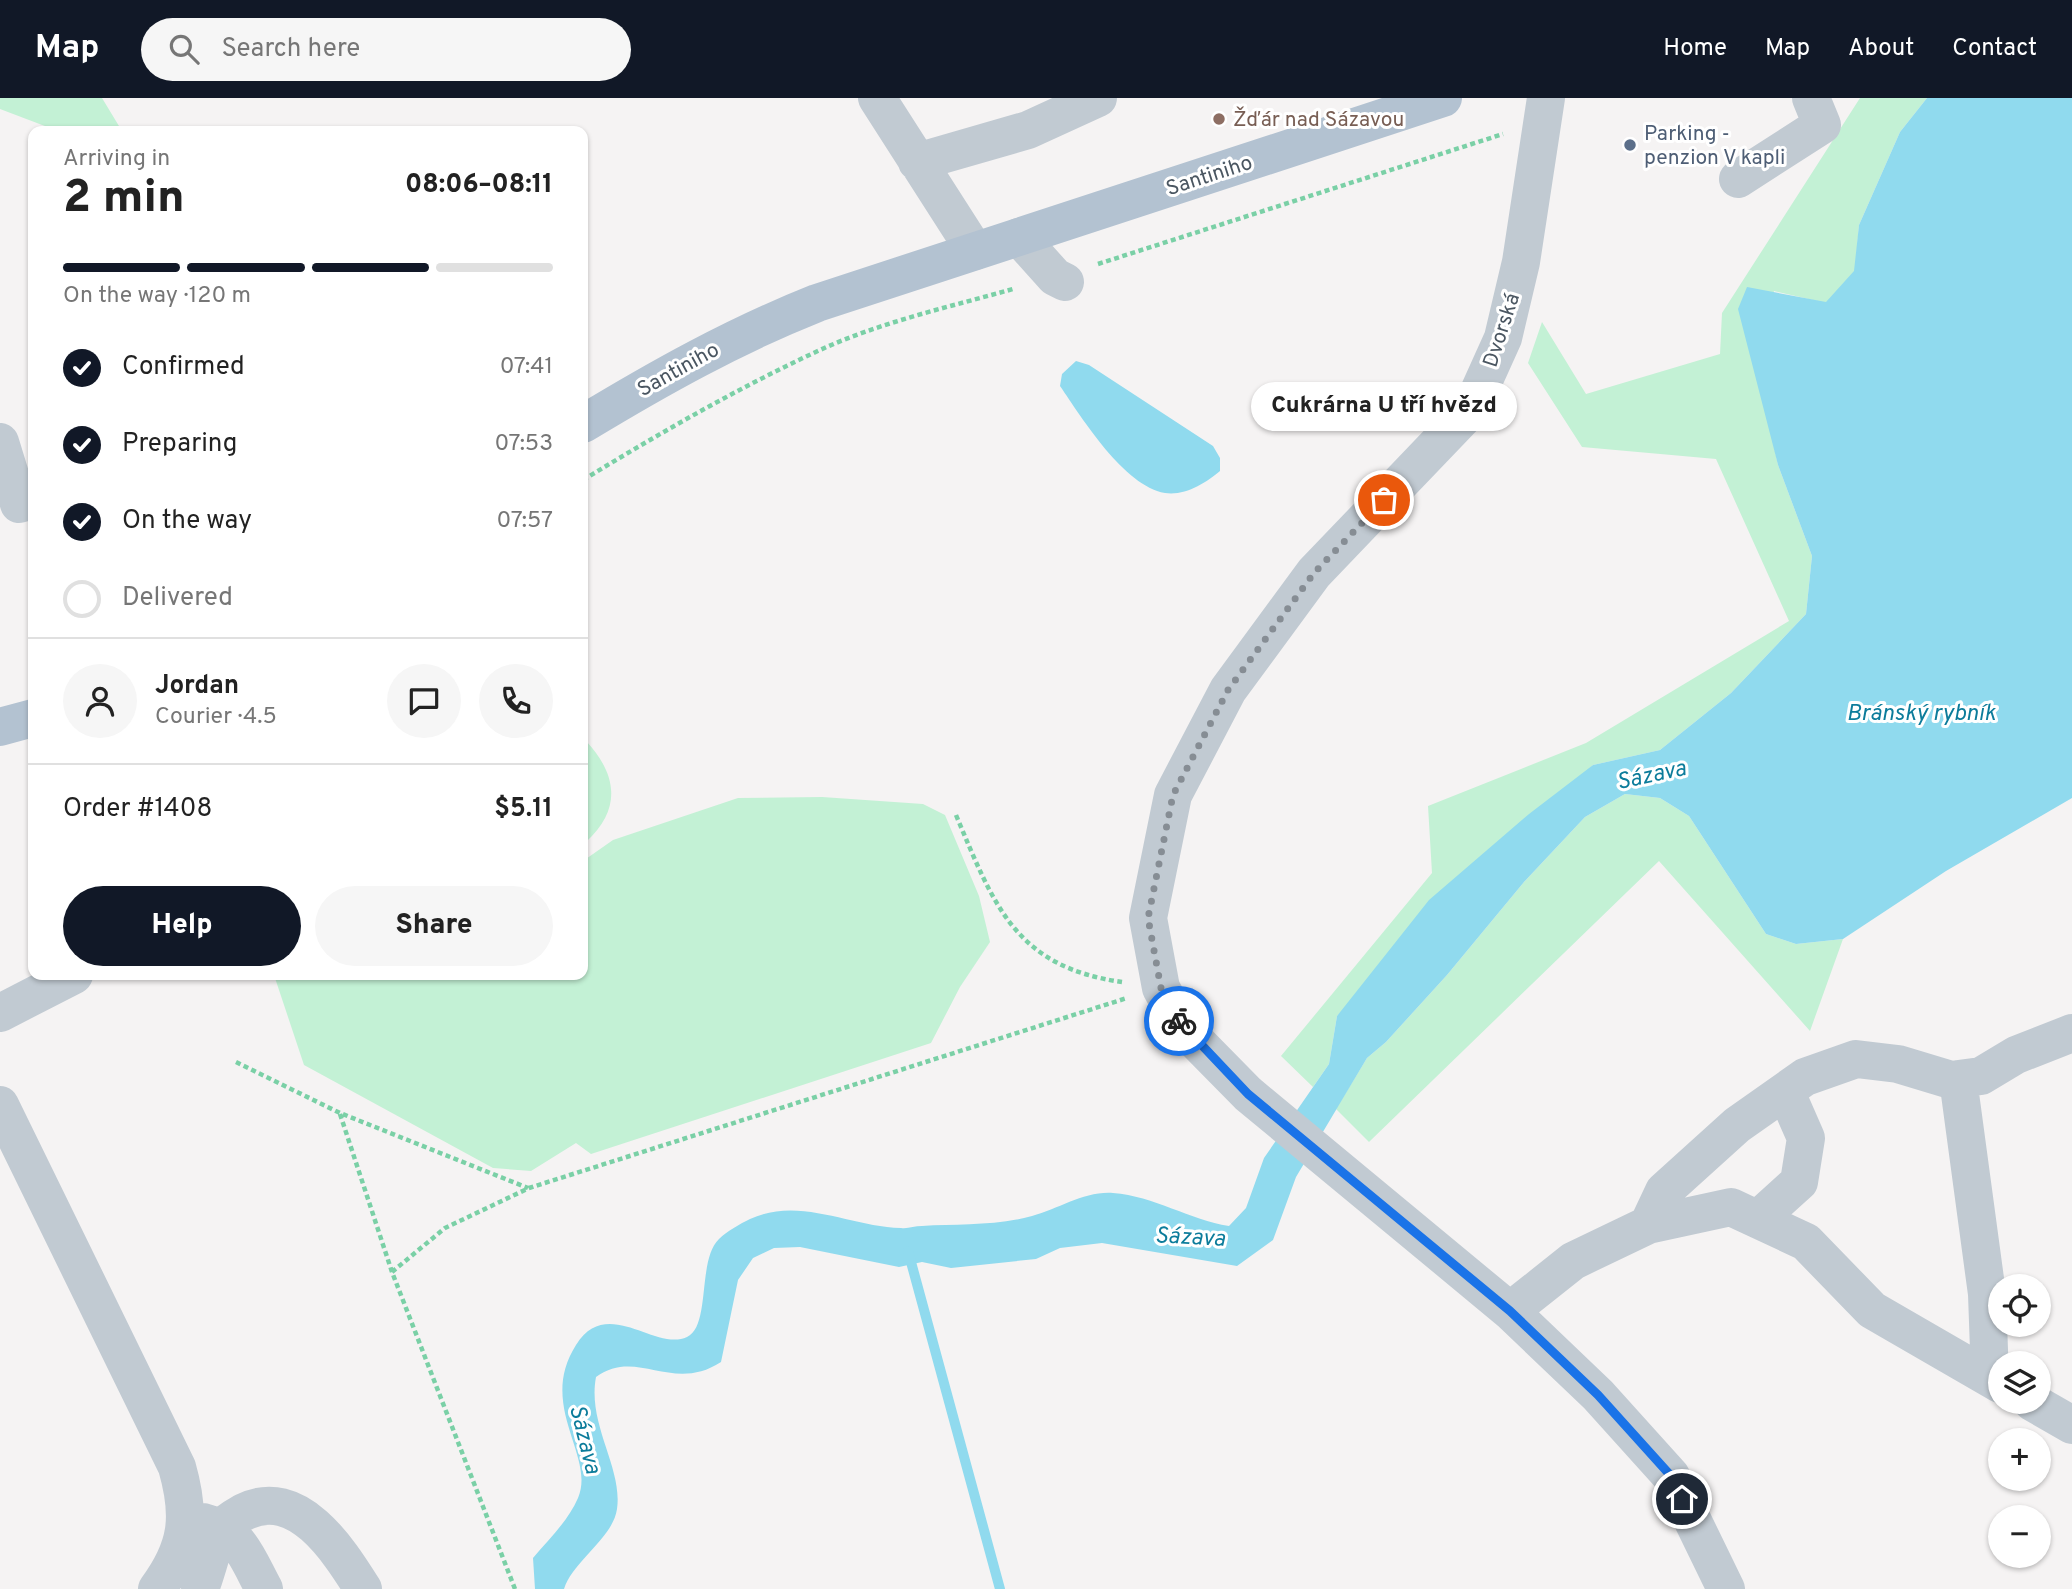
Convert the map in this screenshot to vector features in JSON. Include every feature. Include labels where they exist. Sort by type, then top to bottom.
[{"type":"main road","name":"Santiniho","points":[[588,421],[705,352],[755,327],[817,303],[1443,98]]},
{"type":"main road","points":[[0,727],[28,719]]},
{"type":"street","points":[[877,98],[975,251]]},
{"type":"street","points":[[917,162],[1028,130],[1098,98]]},
{"type":"street","name":"Dvorská","points":[[1510,1311],[1248,1094],[1183,1028],[1161,988],[1148,918],[1173,795],[1228,690],[1314,573],[1471,409],[1503,338],[1521,262],[1546,98]]},
{"type":"street","points":[[1738,179],[1822,125],[1811,98]]},
{"type":"street","points":[[1018,237],[1055,276],[1065,282]]},
{"type":"street","points":[[0,442],[19,504],[28,501]]},
{"type":"street","points":[[0,1013],[64,980]]},
{"type":"street","points":[[1648,1225],[1664,1191],[1737,1125],[1805,1077],[1856,1059],[1898,1064],[1958,1079],[1982,1076],[2017,1055],[2072,1033]]},
{"type":"street","points":[[1958,1079],[1992,1351]]},
{"type":"street","points":[[1758,1219],[1799,1182],[1806,1138],[1792,1106],[1782,1094]]},
{"type":"street","points":[[2,1114],[177,1467],[187,1504],[205,1523],[234,1536],[264,1589]]},
{"type":"street","points":[[1726,1589],[1671,1476],[1598,1395],[1510,1311],[1573,1261],[1648,1225],[1731,1207],[1806,1242],[1872,1310],[1988,1377]]},
{"type":"street","points":[[2051,1413],[2072,1425]]},
{"type":"street","points":[[156,1589],[177,1553],[205,1523],[252,1509],[275,1507],[298,1512],[310,1521],[363,1589]]},
{"type":"street","points":[[200,1589],[205,1523]]},
{"type":"path","points":[[956,815],[1015,933],[1045,958],[1107,980],[1161,988]]},
{"type":"path","points":[[392,1272],[444,1228],[529,1188],[1161,988]]},
{"type":"path","points":[[236,1062],[340,1113],[529,1188]]},
{"type":"path","points":[[340,1113],[392,1272],[515,1589]]},
{"type":"green space","points":[[0,98],[102,98],[119,126],[45,126],[0,109]]},
{"type":"green space","points":[[1860,98],[1927,98],[1900,132],[1859,225],[1855,271],[1826,303],[1774,291],[1761,388],[1778,465],[1812,556],[1806,614],[1731,693],[1660,750],[1593,765],[1337,1016],[1329,1064],[1313,1087],[1281,1056],[1432,873],[1428,806],[1586,743],[1789,621],[1716,459],[1582,447],[1528,363],[1542,322],[1586,394],[1720,354],[1722,313]]},
{"type":"green space","points":[[588,743],[605,767],[610,780],[610,805],[597,830],[588,840]]},
{"type":"green space","points":[[1625,794],[1660,798],[1689,816],[1766,934],[1796,944],[1843,939],[1810,1031],[1659,861],[1369,1142],[1336,1109],[1367,1058],[1386,1042],[1447,975],[1524,882],[1585,817]]},
{"type":"green space","points":[[822,797],[923,804],[945,815],[979,896],[990,942],[960,987],[931,1043],[591,1154],[576,1143],[531,1171],[493,1168],[304,1065],[276,980],[588,980],[588,858],[613,840],[738,798]]},
{"type":"water","name":"Bránský rybník","points":[[1927,98],[2072,98],[2072,798],[1946,871],[1843,939],[1796,944],[1766,934],[1689,816],[1660,798],[1625,794],[1585,817],[1524,882],[1447,975],[1386,1042],[1367,1058],[1296,1177],[1273,1240],[1237,1266],[1102,1243],[1060,1248],[1036,1259],[951,1268],[922,1262],[899,1267],[800,1247],[774,1248],[753,1258],[738,1280],[721,1362],[703,1371],[687,1374],[626,1366],[611,1369],[596,1377],[596,1412],[617,1493],[614,1520],[564,1589],[535,1589],[533,1558],[558,1530],[578,1498],[580,1465],[564,1409],[562,1389],[566,1367],[576,1345],[588,1331],[602,1325],[616,1324],[661,1338],[674,1340],[687,1337],[699,1320],[712,1249],[726,1233],[750,1219],[769,1213],[806,1211],[906,1228],[1019,1219],[1092,1195],[1113,1193],[1143,1199],[1229,1226],[1246,1208],[1264,1158],[1329,1064],[1337,1016],[1429,900],[1529,814],[1593,765],[1660,750],[1731,693],[1806,614],[1812,556],[1778,465],[1738,309],[1747,287],[1826,302],[1854,271],[1859,225],[1900,132]]},
{"type":"water","points":[[1076,361],[1089,365],[1213,446],[1220,458],[1220,471],[1195,488],[1180,493],[1165,493],[1134,478],[1105,449],[1060,386],[1062,374]]},
{"type":"waterway","points":[[908,1251],[1000,1589]]},
{"type":"way so far","points":[[1179,1021],[1161,988],[1148,918],[1173,795],[1228,690],[1314,573],[1384,500]]},
{"type":"place","name":"Žďár nad Sázavou","points":[[1219,119]]},
{"type":"place","name":"Parking - penzion V kapli","points":[[1630,145]]},
{"type":"place","name":"Cukrárna U tří hvězd","points":[[1384,500]]},
{"type":"route","points":[[1179,1021],[1248,1094],[1510,1311],[1598,1395],[1671,1476],[1682,1499]]},
{"type":"water label","name":"Sázava","points":[[1651,774]]},
{"type":"water label","name":"Sázava","points":[[1190,1236]]},
{"type":"water label","name":"Sázava","points":[[586,1439]]}]
